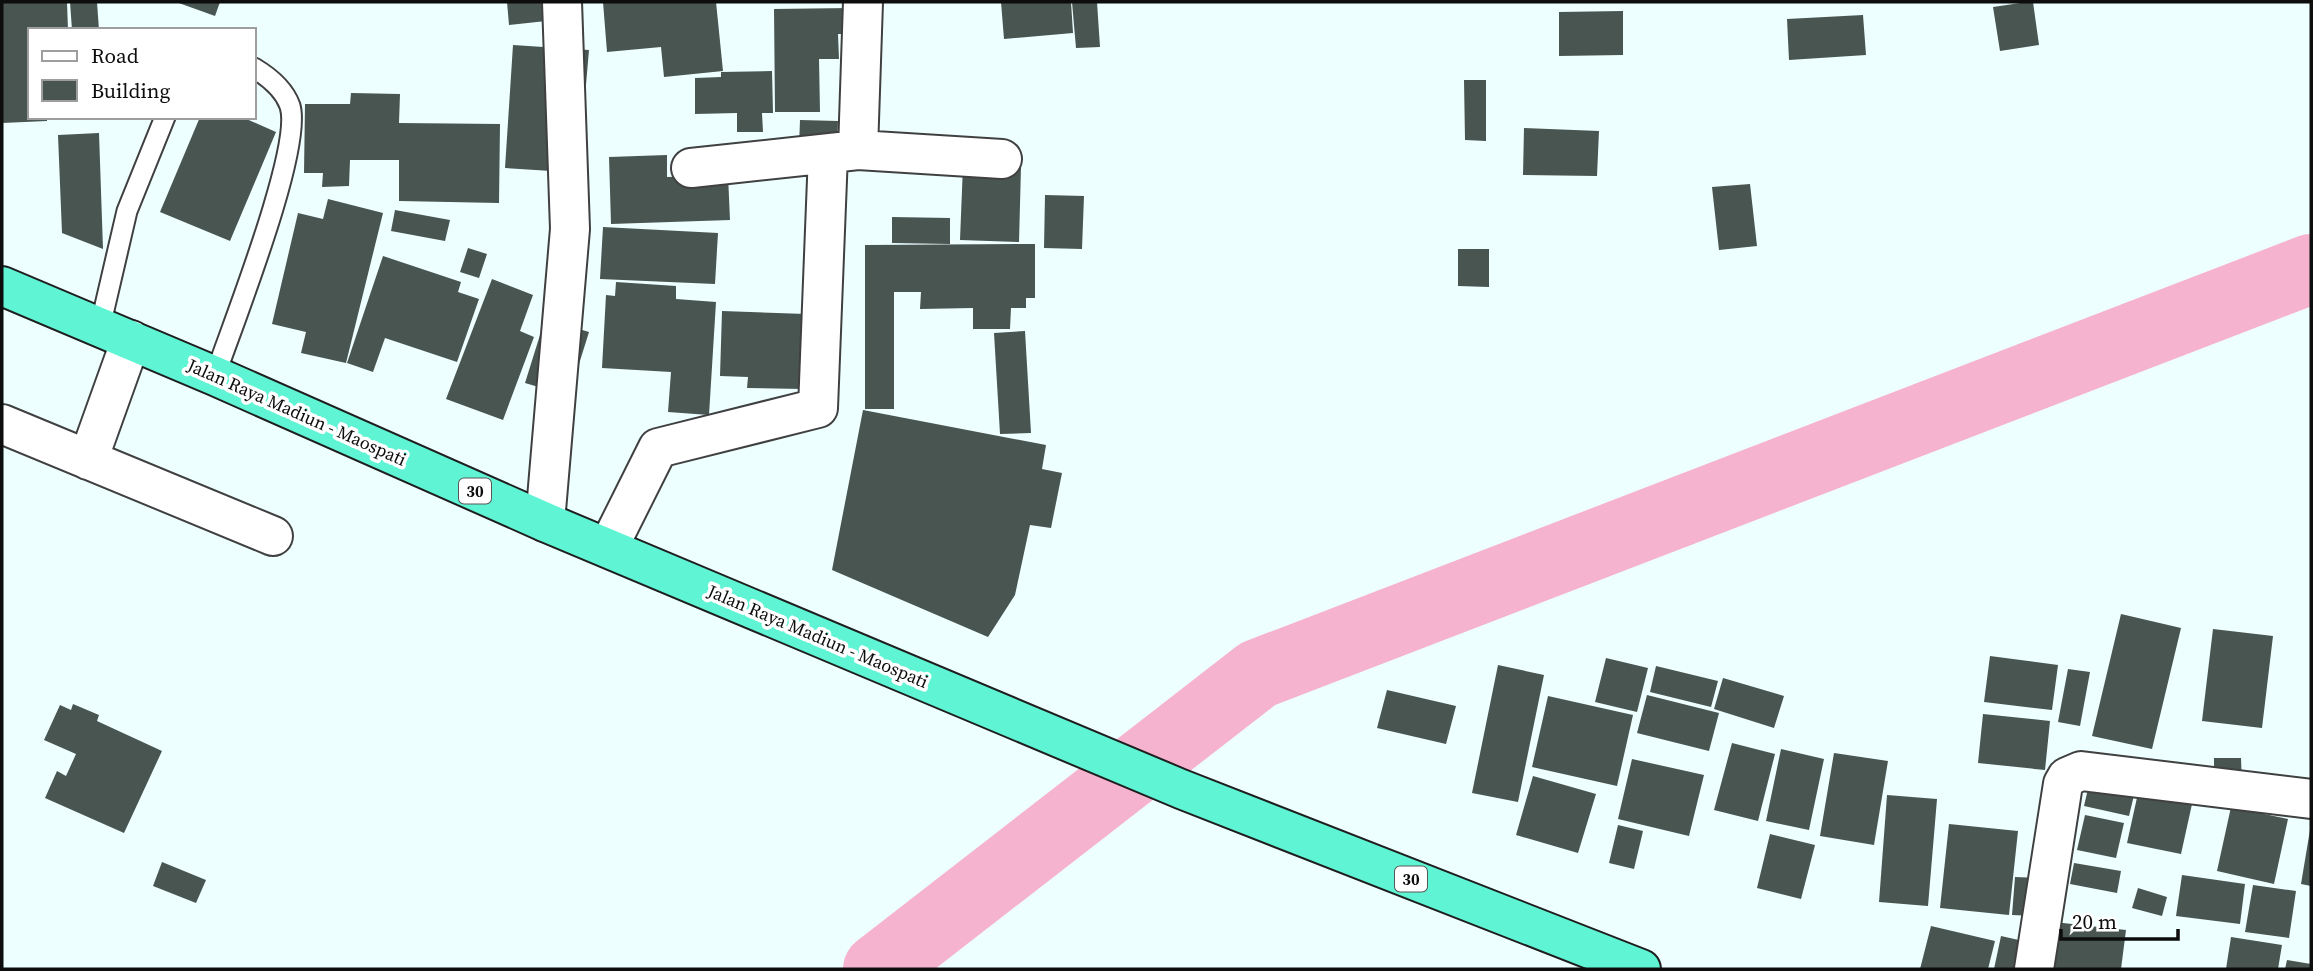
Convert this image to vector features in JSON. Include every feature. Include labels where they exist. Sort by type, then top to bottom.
[{"type":"highway","name":"Jalan Raya Madiun - Maospati","points":[[2,286],[215,376],[545,522],[1181,789],[1641,969]]},
{"type":"street","points":[[545,522],[570,229],[562,2]]},
{"type":"street","points":[[608,548],[658,448],[818,408],[843,152],[863,2]]},
{"type":"street","points":[[691,168],[843,152],[1002,159]]},
{"type":"street","points":[[88,460],[116,334]]},
{"type":"street","points":[[2,424],[273,536]]},
{"type":"street","points":[[2034,969],[2063,784],[2067,776],[2081,771],[2311,799]]},
{"type":"lane","points":[[215,376],[280,186],[289,148],[291,109],[284,92],[256,70]]},
{"type":"lane","points":[[116,334],[127,211],[164,119]]},
{"type":"building","points":[[2,2],[67,2],[68,28],[28,28],[28,119],[47,121],[2,123]]},
{"type":"building","points":[[70,2],[97,2],[99,28],[72,28]]},
{"type":"building","points":[[176,2],[220,2],[215,16]]},
{"type":"building","points":[[507,2],[563,2],[565,19],[509,25]]},
{"type":"building","points":[[603,2],[716,2],[723,71],[664,77],[661,47],[607,52]]},
{"type":"building","points":[[1001,2],[1071,2],[1073,33],[1004,39]]},
{"type":"building","points":[[1072,2],[1097,2],[1100,47],[1076,48]]},
{"type":"building","points":[[2033,2],[2039,45],[2000,51],[1993,7]]},
{"type":"building","points":[[850,8],[851,34],[838,34],[839,59],[819,59],[820,112],[775,112],[774,9]]},
{"type":"building","points":[[1623,11],[1623,55],[1559,56],[1559,12]]},
{"type":"building","points":[[1863,15],[1866,55],[1789,60],[1787,19]]},
{"type":"building","points":[[513,45],[589,50],[584,108],[551,171],[505,168]]},
{"type":"building","points":[[772,71],[773,113],[762,113],[763,132],[737,132],[737,113],[695,114],[695,78],[721,77],[721,72]]},
{"type":"building","points":[[1464,80],[1486,80],[1486,141],[1465,140]]},
{"type":"building","points":[[351,93],[400,94],[399,123],[500,124],[499,203],[399,201],[399,160],[350,160],[349,186],[322,187],[323,173],[304,173],[305,104],[350,104]]},
{"type":"building","points":[[199,119],[247,119],[276,132],[230,241],[160,212]]},
{"type":"building","points":[[800,120],[838,121],[837,148],[799,147]]},
{"type":"building","points":[[1524,128],[1599,131],[1597,176],[1523,175]]},
{"type":"building","points":[[99,133],[103,249],[62,233],[58,135]]},
{"type":"building","points":[[667,155],[667,177],[728,175],[730,220],[611,224],[609,157]]},
{"type":"building","points":[[963,165],[1021,167],[1019,242],[960,240]]},
{"type":"building","points":[[1750,184],[1757,246],[1719,250],[1712,187]]},
{"type":"building","points":[[1045,195],[1084,196],[1082,249],[1044,248]]},
{"type":"building","points":[[328,199],[383,213],[346,363],[301,353],[306,332],[272,324],[298,213],[323,219]]},
{"type":"building","points":[[395,210],[450,220],[445,241],[391,231]]},
{"type":"building","points":[[892,217],[950,218],[950,244],[892,243]]},
{"type":"building","points":[[603,227],[718,233],[715,284],[600,279]]},
{"type":"building","points":[[1035,244],[1035,298],[1026,298],[1026,308],[1011,308],[1010,329],[973,329],[973,308],[920,309],[921,292],[894,292],[894,409],[865,409],[865,245]]},
{"type":"building","points":[[468,248],[487,254],[479,278],[460,272]]},
{"type":"building","points":[[1458,249],[1489,249],[1489,287],[1458,286]]},
{"type":"building","points":[[383,256],[461,282],[458,292],[479,299],[457,362],[385,338],[373,372],[347,363]]},
{"type":"building","points":[[492,279],[533,295],[520,331],[534,337],[503,420],[446,399]]},
{"type":"building","points":[[616,282],[676,286],[676,299],[716,302],[709,415],[668,412],[671,372],[602,368],[606,295],[615,296]]},
{"type":"building","points":[[722,311],[806,314],[803,389],[747,388],[748,377],[720,376]]},
{"type":"building","points":[[545,319],[589,332],[569,396],[525,383]]},
{"type":"building","points":[[1025,331],[1031,433],[1000,434],[994,333]]},
{"type":"building","points":[[863,410],[1046,445],[1042,469],[1062,473],[1051,528],[1030,525],[1015,595],[988,637],[832,570]]},
{"type":"building","points":[[2121,614],[2181,628],[2152,749],[2092,736]]},
{"type":"building","points":[[2213,629],[2273,636],[2262,728],[2202,721]]},
{"type":"building","points":[[1990,656],[2058,665],[2052,710],[1984,702]]},
{"type":"building","points":[[1606,658],[1648,668],[1637,712],[1595,702]]},
{"type":"building","points":[[1498,665],[1544,675],[1518,802],[1472,793]]},
{"type":"building","points":[[1656,666],[1718,681],[1711,707],[1650,692]]},
{"type":"building","points":[[2068,669],[2090,672],[2080,726],[2058,722]]},
{"type":"building","points":[[1723,678],[1784,696],[1774,728],[1714,709]]},
{"type":"building","points":[[1387,690],[1456,706],[1446,744],[1377,728]]},
{"type":"building","points":[[1647,695],[1719,713],[1709,751],[1637,733]]},
{"type":"building","points":[[1548,696],[1633,715],[1617,786],[1532,767]]},
{"type":"building","points":[[73,704],[99,715],[97,721],[162,751],[124,833],[45,798],[57,771],[66,776],[76,754],[44,740],[60,705],[71,710]]},
{"type":"building","points":[[1983,714],[2050,721],[2045,770],[1978,763]]},
{"type":"building","points":[[1732,743],[1775,754],[1758,821],[1714,810]]},
{"type":"building","points":[[1781,749],[1824,759],[1809,830],[1766,821]]},
{"type":"building","points":[[1834,753],[1888,761],[1874,845],[1820,836]]},
{"type":"building","points":[[2214,758],[2241,758],[2242,785],[2214,785]]},
{"type":"building","points":[[1632,759],[1704,775],[1689,836],[1618,819]]},
{"type":"building","points":[[1533,776],[1596,794],[1578,853],[1516,835]]},
{"type":"building","points":[[2090,780],[2135,791],[2129,816],[2084,806]]},
{"type":"building","points":[[2140,784],[2194,795],[2181,854],[2127,843]]},
{"type":"building","points":[[1887,795],[1937,799],[1928,906],[1879,902]]},
{"type":"building","points":[[2231,807],[2288,819],[2274,884],[2217,871]]},
{"type":"building","points":[[2085,815],[2124,823],[2116,858],[2077,850]]},
{"type":"building","points":[[1949,824],[2018,831],[2009,915],[1940,908]]},
{"type":"building","points":[[1618,825],[1643,831],[1634,869],[1609,863]]},
{"type":"building","points":[[2311,830],[2311,886],[2301,884]]},
{"type":"building","points":[[1770,834],[1815,845],[1801,899],[1757,888]]},
{"type":"building","points":[[162,862],[206,880],[196,903],[153,886]]},
{"type":"building","points":[[2074,863],[2121,871],[2117,893],[2070,884]]},
{"type":"building","points":[[2182,875],[2245,884],[2240,924],[2176,916]]},
{"type":"building","points":[[2015,877],[2038,878],[2036,916],[2012,915]]},
{"type":"building","points":[[2253,885],[2296,891],[2289,938],[2245,932]]},
{"type":"building","points":[[2138,888],[2167,897],[2162,916],[2132,908]]},
{"type":"building","points":[[2054,922],[2126,930],[2121,969],[2049,969]]},
{"type":"building","points":[[1931,926],[1995,941],[1988,969],[1920,969]]},
{"type":"building","points":[[2001,936],[2032,943],[2026,969],[1994,969]]},
{"type":"building","points":[[2231,937],[2282,945],[2278,969],[2226,969]]},
{"type":"building","points":[[2287,960],[2311,964],[2311,969],[2285,969]]},
{"type":"waterway","points":[[878,969],[1258,674],[2311,269]]}]
